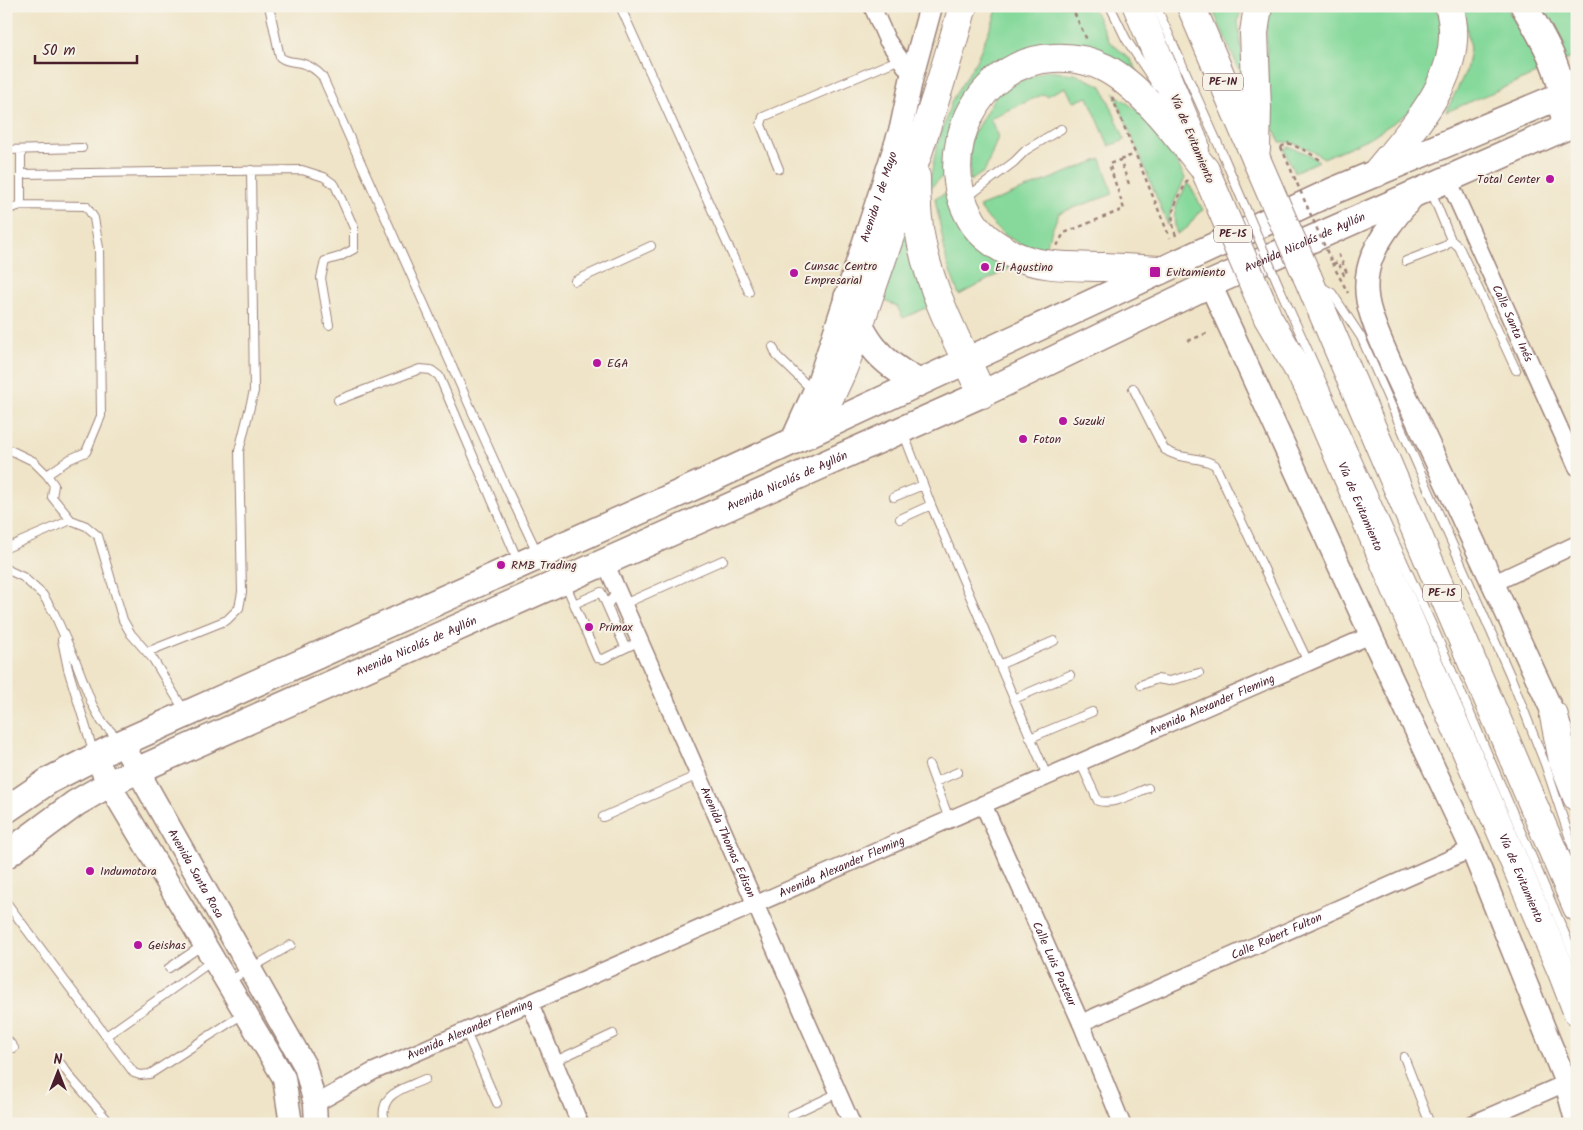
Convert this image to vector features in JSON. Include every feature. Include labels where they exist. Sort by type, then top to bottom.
[{"type":"highway","points":[[799,437],[822,411],[839,378],[918,150],[963,6]]},
{"type":"highway","name":"Vía de Evitamiento","points":[[1137,6],[1205,168],[1270,295],[1268,318],[1309,388],[1562,972],[1577,1011]]},
{"type":"highway","name":"PE-1N","points":[[1191,6],[1257,160]]},
{"type":"highway","points":[[1257,160],[1254,33],[1258,6]]},
{"type":"highway","points":[[1376,173],[1422,115],[1444,77],[1454,40],[1453,20],[1449,6]]},
{"type":"highway","points":[[1160,270],[1054,265],[1026,260],[1002,249],[982,234],[970,219],[963,200],[958,179],[958,154],[962,130],[973,107],[992,84],[1010,70],[1034,60],[1048,58],[1084,60],[1106,68],[1124,80],[1158,113],[1205,168]]},
{"type":"highway","points":[[918,150],[915,198],[922,245],[936,290],[982,394]]},
{"type":"highway","name":"PE-1S","points":[[1257,160],[1577,907]]},
{"type":"highway","points":[[1554,716],[1563,761],[1577,797]]},
{"type":"main road","name":"Avenida 1 de Mayo","points":[[799,437],[847,298],[901,128],[906,68],[931,6]]},
{"type":"main road","points":[[1524,6],[1547,47],[1558,74],[1570,92]]},
{"type":"main road","points":[[6,810],[50,780],[122,742],[709,480],[1160,270],[1376,173],[1570,92]]},
{"type":"main road","points":[[1566,127],[1563,111],[1570,92]]},
{"type":"main road","name":"Avenida Nicolás de Ayllón","points":[[6,855],[76,803],[138,770],[569,592],[604,562],[982,394],[1210,284],[1566,127]]},
{"type":"main road","points":[[1431,186],[1388,227],[1372,256],[1366,286],[1368,305],[1391,364],[1577,764]]},
{"type":"main road","points":[[1210,284],[1371,635],[1472,849],[1566,1083],[1576,1124]]},
{"type":"main road","points":[[847,298],[858,326],[874,350],[900,372],[918,382]]},
{"type":"main road","name":"Avenida Santa Rosa","points":[[122,742],[305,1066],[316,1114],[328,1124]]},
{"type":"main road","name":"Avenida Santa Rosa","points":[[95,756],[109,784],[284,1078],[290,1115]]},
{"type":"main road","points":[[290,1115],[316,1114]]},
{"type":"street","points":[[872,6],[887,40],[906,68]]},
{"type":"street","name":"Calle Santa Inés","points":[[1431,186],[1577,467]]},
{"type":"street","points":[[1494,583],[1577,544]]},
{"type":"street","name":"Avenida Thomas Edison","points":[[604,562],[852,1124]]},
{"type":"street","name":"Avenida Alexander Fleming","points":[[316,1114],[372,1072],[1371,635]]},
{"type":"street","name":"Calle Luis Pasteur","points":[[983,804],[1081,1023],[1122,1124]]},
{"type":"street","name":"Calle Robert Fulton","points":[[1081,1023],[1472,849]]},
{"type":"street","points":[[530,1003],[580,1124]]},
{"type":"street","points":[[1472,1124],[1566,1083]]},
{"type":"lane","points":[[269,6],[280,57],[284,60],[305,64],[314,68],[322,76],[506,487],[530,561]]},
{"type":"lane","points":[[620,6],[749,292]]},
{"type":"lane","points":[[942,75],[939,64],[954,6]]},
{"type":"lane","points":[[1110,6],[1126,39],[1162,94]]},
{"type":"lane","points":[[1156,6],[1205,168]]},
{"type":"lane","points":[[779,169],[760,124],[763,117],[906,68]]},
{"type":"lane","points":[[1168,102],[1188,127]]},
{"type":"lane","points":[[963,200],[1014,162],[1026,150],[1061,129]]},
{"type":"lane","points":[[6,150],[82,148]]},
{"type":"lane","points":[[21,205],[22,150]]},
{"type":"lane","points":[[147,652],[227,620],[239,608],[242,592],[239,451],[254,391],[251,170]]},
{"type":"lane","points":[[22,174],[302,170],[324,177],[335,185],[354,228],[354,249],[339,257],[325,261],[321,278],[329,325]]},
{"type":"lane","points":[[1431,186],[1451,240],[1459,247],[1516,370]]},
{"type":"lane","points":[[6,210],[21,205],[86,206],[94,218],[99,248],[101,416],[86,452],[70,459],[47,475]]},
{"type":"lane","points":[[1406,262],[1445,246],[1451,240]]},
{"type":"lane","points":[[575,280],[650,246]]},
{"type":"lane","points":[[1307,278],[1332,292],[1361,337],[1510,675],[1545,764],[1577,860]]},
{"type":"lane","points":[[1270,295],[1436,634],[1577,962]]},
{"type":"lane","points":[[773,347],[777,356],[815,392]]},
{"type":"lane","points":[[338,400],[420,369],[431,370],[439,376],[530,561]]},
{"type":"lane","points":[[1133,388],[1164,449],[1172,455],[1210,461],[1215,465],[1308,662]]},
{"type":"lane","points":[[902,430],[931,505],[1047,776]]},
{"type":"lane","points":[[6,448],[33,461],[54,485],[52,498],[71,520],[86,526],[98,536],[122,620],[153,659],[187,714]]},
{"type":"lane","points":[[894,497],[923,484]]},
{"type":"lane","points":[[900,519],[931,505]]},
{"type":"lane","points":[[6,548],[71,520]]},
{"type":"lane","points":[[607,606],[620,597],[723,560]]},
{"type":"lane","name":"Avenida Santa Rosa","points":[[6,569],[23,577],[43,595],[54,613],[102,722],[122,742]]},
{"type":"lane","points":[[625,647],[601,592],[569,592],[597,658],[603,659],[640,641]]},
{"type":"lane","name":"Avenida Santa Rosa","points":[[60,630],[68,669],[95,756]]},
{"type":"lane","points":[[1000,666],[1054,641]]},
{"type":"lane","points":[[1140,685],[1157,679],[1169,681],[1199,673]]},
{"type":"lane","points":[[1014,699],[1070,676]]},
{"type":"lane","points":[[1030,738],[1092,712]]},
{"type":"lane","points":[[1080,762],[1098,801],[1106,803],[1114,801],[1148,788]]},
{"type":"lane","points":[[928,765],[949,819]]},
{"type":"lane","points":[[935,782],[958,772]]},
{"type":"lane","points":[[603,817],[698,775]]},
{"type":"lane","points":[[6,902],[134,1073],[140,1075],[150,1074],[245,1012]]},
{"type":"lane","points":[[227,982],[291,945]]},
{"type":"lane","points":[[169,968],[209,952]]},
{"type":"lane","points":[[106,1036],[209,952]]},
{"type":"lane","points":[[466,1032],[497,1103]]},
{"type":"lane","points":[[553,1062],[613,1034]]},
{"type":"lane","points":[[6,1038],[14,1048]]},
{"type":"lane","points":[[1404,1056],[1430,1124]]},
{"type":"lane","points":[[61,1064],[111,1124]]},
{"type":"lane","points":[[385,1124],[383,1116],[384,1106],[390,1094],[425,1079]]},
{"type":"lane","points":[[791,1115],[838,1093]]},
{"type":"path","points":[[1071,6],[1088,42]]},
{"type":"path","points":[[1110,93],[1170,238]]},
{"type":"path","points":[[1322,161],[1288,143],[1281,147],[1332,263],[1338,262],[1344,275],[1347,273],[1337,252]]},
{"type":"path","points":[[1057,247],[1064,233],[1124,209],[1109,164],[1136,154]]},
{"type":"path","points":[[1120,160],[1129,184]]},
{"type":"path","points":[[1176,236],[1171,222],[1172,213],[1205,168]]},
{"type":"path","points":[[1188,341],[1210,332]]},
{"type":"green space","points":[[998,6],[1092,6],[1109,41],[1130,59],[1138,72],[1134,79],[1063,46],[1033,47],[1006,57],[985,71],[967,96],[945,174],[928,190],[936,149],[952,100],[975,63]]},
{"type":"green space","points":[[1211,6],[1242,6],[1238,21],[1245,83]]},
{"type":"green space","points":[[1266,6],[1438,6],[1442,28],[1440,65],[1421,105],[1371,137],[1324,158],[1297,145],[1280,142],[1268,117]]},
{"type":"green space","points":[[1463,6],[1506,6],[1543,71],[1446,112],[1466,71],[1470,49]]},
{"type":"green space","points":[[1537,6],[1577,6],[1577,56],[1563,61]]},
{"type":"green space","points":[[1046,71],[1075,74],[1102,86],[1125,140],[1109,146],[1088,97],[1073,102],[1066,87],[1046,96],[1044,94],[990,118],[998,137],[985,171],[970,181],[970,140],[997,93],[1020,81]]},
{"type":"green space","points":[[1114,93],[1139,112],[1163,136],[1185,178],[1170,212],[1168,225]]},
{"type":"green space","points":[[1289,147],[1306,153],[1319,161],[1294,172],[1284,149]]},
{"type":"green space","points":[[1101,159],[1113,194],[1059,213],[1043,252],[1022,245],[1006,236],[979,207]]},
{"type":"green space","points":[[1188,182],[1203,210],[1198,213],[1187,228],[1177,234],[1174,219],[1176,207]]},
{"type":"green space","points":[[949,192],[979,247],[992,258],[1010,268],[959,295],[947,263],[935,198]]},
{"type":"green space","points":[[910,218],[935,304],[903,318],[897,306],[882,300]]},
{"type":"place","name":"Total Center","points":[[1550,179]]},
{"type":"place","name":"El Agustino","points":[[985,267]]},
{"type":"place","name":"Evitamiento","points":[[1155,272]]},
{"type":"place","name":"Cunsac Centro Empresarial","points":[[794,273]]},
{"type":"place","name":"EGA","points":[[597,363]]},
{"type":"place","name":"Suzuki","points":[[1063,421]]},
{"type":"place","name":"Foton","points":[[1023,439]]},
{"type":"place","name":"RMB Trading","points":[[501,565]]},
{"type":"place","name":"Primax","points":[[589,627]]},
{"type":"place","name":"Indumotora","points":[[90,871]]},
{"type":"place","name":"Geishas","points":[[138,945]]}]
